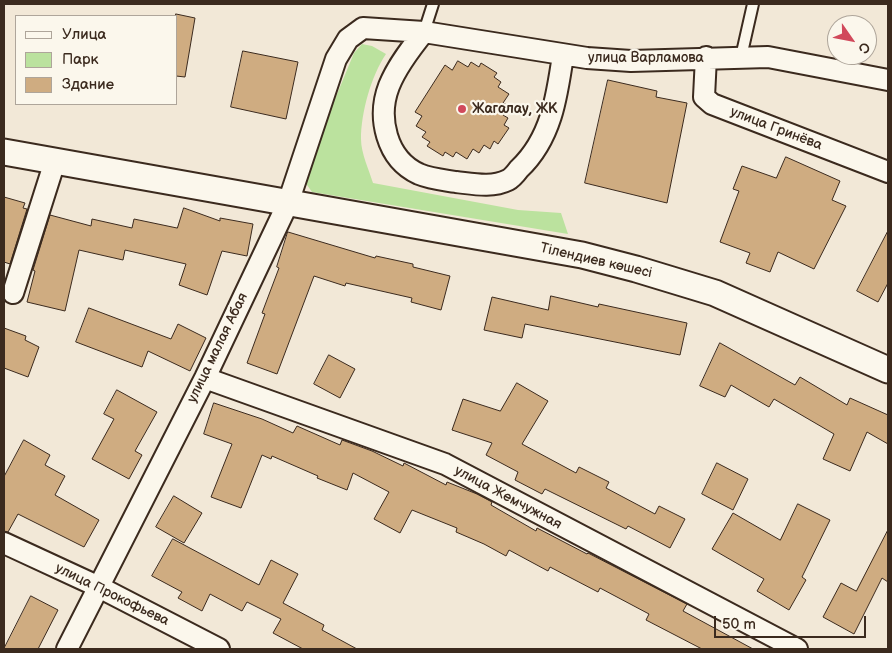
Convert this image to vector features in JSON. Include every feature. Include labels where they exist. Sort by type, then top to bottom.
[{"type":"street","name":"улица Варламова","points":[[348,39],[363,28],[424,32],[563,55],[631,61],[706,57],[768,57],[888,80]]},
{"type":"street","points":[[424,32],[407,53],[389,86],[384,118],[388,142],[401,160],[418,174],[438,180],[489,186],[509,179],[530,159],[548,128],[558,92],[563,55]]},
{"type":"street","name":"улица малая Абая","points":[[67,649],[97,586],[204,378],[288,203],[336,59],[348,39]]},
{"type":"street","name":"улица Гринёва","points":[[706,57],[703,90],[704,97],[712,104],[888,172]]},
{"type":"street","name":"Тілендиев көшесі","points":[[4,152],[582,256],[636,269],[715,293],[888,370]]},
{"type":"street","points":[[13,293],[55,161]]},
{"type":"street","name":"улица Жемчужная","points":[[204,378],[445,464],[798,649]]},
{"type":"street","name":"улица Прокофьева","points":[[4,543],[97,586],[219,649]]},
{"type":"lane","points":[[424,32],[433,4]]},
{"type":"lane","points":[[741,57],[753,4]]},
{"type":"green space","points":[[362,44],[372,46],[386,54],[371,84],[361,129],[362,150],[373,183],[518,210],[561,213],[568,234],[312,192],[305,182],[304,174],[354,53]]},
{"type":"building","points":[[176,14],[195,18],[185,77],[178,76],[178,15]]},
{"type":"building","points":[[243,51],[298,62],[286,119],[231,107]]},
{"type":"building","name":"Жагалау, ЖК","points":[[458,61],[468,67],[471,62],[479,67],[481,63],[497,73],[494,77],[501,82],[498,87],[509,94],[503,103],[509,106],[503,115],[508,118],[504,125],[509,128],[498,144],[494,141],[490,149],[484,145],[479,153],[473,149],[467,159],[456,152],[453,157],[445,152],[443,156],[427,146],[430,142],[422,137],[426,132],[416,126],[422,116],[415,112],[445,65],[452,70]]},
{"type":"building","points":[[608,80],[657,91],[656,97],[687,103],[667,203],[585,183]]},
{"type":"building","points":[[786,157],[840,181],[832,200],[846,206],[814,269],[778,252],[770,272],[746,263],[750,253],[720,242],[739,191],[733,189],[742,166],[776,178]]},
{"type":"building","points":[[4,197],[25,203],[23,208],[27,209],[10,264],[4,262]]},
{"type":"building","points":[[184,208],[220,221],[220,218],[253,224],[247,256],[222,251],[207,295],[179,285],[186,264],[125,250],[123,260],[79,250],[65,311],[27,302],[35,271],[33,270],[50,215],[91,226],[92,219],[132,228],[134,219],[177,228]]},
{"type":"building","points":[[888,231],[888,283],[878,302],[857,291]]},
{"type":"building","points":[[288,232],[375,258],[376,256],[413,264],[413,267],[450,276],[441,310],[411,302],[412,298],[346,283],[345,286],[314,276],[277,374],[247,363],[265,314],[262,313],[279,268],[277,267]]},
{"type":"building","points":[[551,296],[598,307],[599,304],[687,323],[680,355],[525,324],[522,338],[484,330],[492,297],[548,310]]},
{"type":"building","points":[[89,308],[171,339],[178,324],[206,338],[190,371],[148,351],[142,367],[76,342]]},
{"type":"building","points":[[4,328],[26,336],[25,340],[39,347],[28,377],[4,368]]},
{"type":"building","points":[[720,343],[795,385],[800,377],[847,405],[850,398],[888,415],[888,444],[867,432],[850,471],[823,459],[834,434],[774,399],[769,407],[731,385],[725,397],[700,386]]},
{"type":"building","points":[[329,355],[355,369],[340,398],[314,384]]},
{"type":"building","points":[[517,383],[548,401],[522,444],[576,473],[579,467],[609,482],[606,488],[655,514],[659,506],[685,519],[670,548],[628,526],[626,529],[545,489],[542,494],[515,480],[518,472],[486,455],[492,443],[452,430],[463,399],[500,411]]},
{"type":"building","points":[[117,390],[157,412],[135,451],[142,455],[129,479],[92,459],[114,419],[104,414]]},
{"type":"building","points":[[214,403],[262,419],[293,433],[297,426],[340,445],[342,440],[372,451],[403,466],[404,463],[446,485],[447,482],[477,494],[492,502],[491,505],[536,531],[537,528],[687,604],[683,611],[753,649],[702,649],[646,620],[649,614],[600,588],[598,592],[550,567],[548,571],[509,550],[506,556],[456,532],[457,528],[412,510],[400,533],[374,519],[389,492],[353,473],[347,490],[272,456],[271,459],[262,455],[241,508],[211,497],[232,444],[204,434]]},
{"type":"building","points":[[24,440],[50,455],[45,465],[65,476],[55,495],[99,520],[84,547],[18,514],[8,532],[4,531],[4,477]]},
{"type":"building","points":[[717,463],[748,479],[733,510],[702,494]]},
{"type":"building","points":[[174,496],[202,513],[184,543],[156,527]]},
{"type":"building","points":[[798,504],[830,520],[802,577],[806,580],[789,610],[757,591],[764,579],[712,549],[733,513],[780,540]]},
{"type":"building","points":[[888,530],[888,582],[882,578],[854,634],[823,617],[841,583],[856,591]]},
{"type":"building","points":[[173,539],[259,585],[271,560],[298,574],[283,603],[324,625],[322,630],[357,649],[303,649],[273,633],[281,619],[247,602],[242,611],[210,594],[202,611],[178,598],[182,592],[152,576]]},
{"type":"building","points":[[31,596],[58,610],[38,649],[4,649]]},
{"type":"place","name":"Жагалау, ЖК","points":[[462,109]]}]
